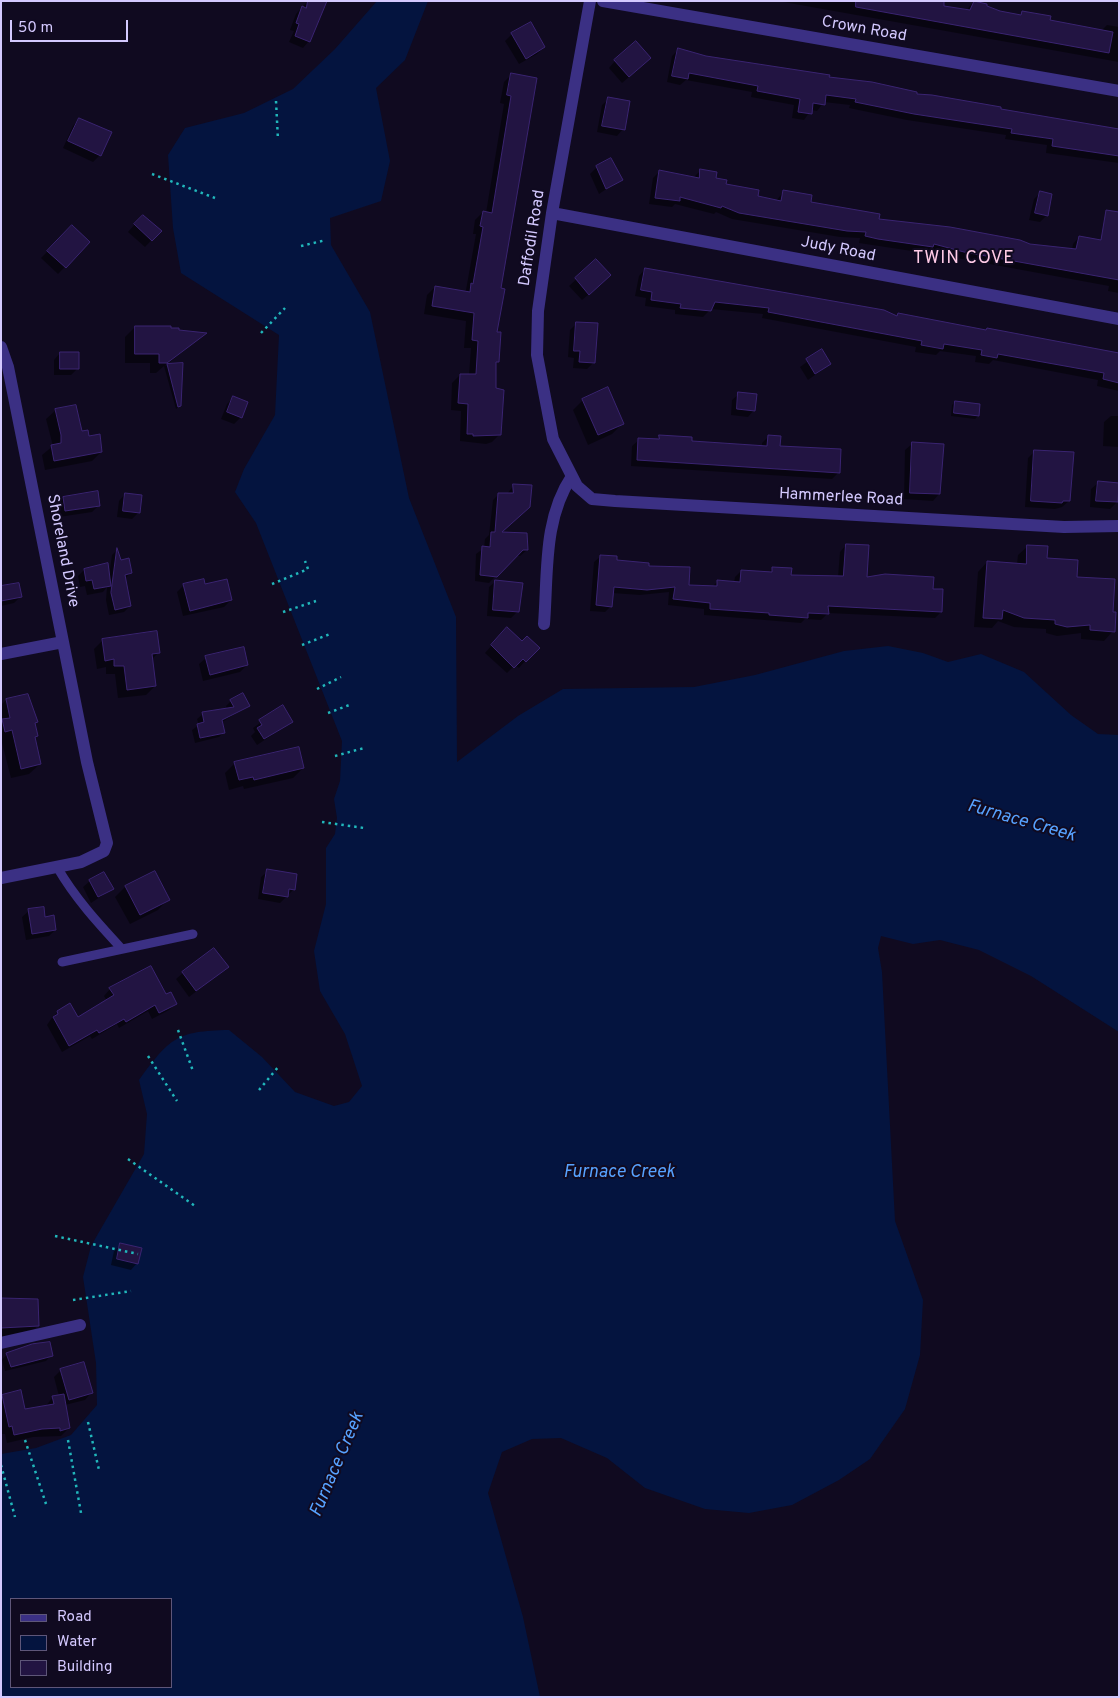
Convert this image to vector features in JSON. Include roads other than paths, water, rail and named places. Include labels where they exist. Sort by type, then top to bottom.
[{"type":"street","name":"Daffodil Road","points":[[572,476],[553,439],[537,355],[538,312],[552,213],[590,1]]},
{"type":"street","name":"Crown Road","points":[[604,1],[1119,91]]},
{"type":"street","name":"Judy Road","points":[[552,213],[1119,319]]},
{"type":"street","name":"Shoreland Drive","points":[[1,347],[8,367],[87,762],[107,843],[104,851],[82,862],[1,878]]},
{"type":"street","name":"Hammerlee Road","points":[[572,476],[577,486],[592,499],[599,500],[1064,527],[1119,526]]},
{"type":"street","points":[[544,624],[551,520],[560,493],[572,476]]},
{"type":"street","points":[[1,654],[63,642]]},
{"type":"street","points":[[1,1342],[80,1324]]},
{"type":"lane","points":[[57,867],[72,892],[121,948]]},
{"type":"lane","points":[[62,962],[194,934]]},
{"type":"water","name":"Furnace Creek","points":[[377,1],[428,1],[405,60],[376,88],[390,161],[381,201],[330,218],[331,245],[370,312],[409,498],[456,617],[457,762],[518,716],[563,689],[694,687],[755,675],[844,651],[888,646],[923,653],[948,662],[981,654],[1024,672],[1071,715],[1098,734],[1119,735],[1119,1032],[1031,976],[979,950],[940,940],[913,944],[881,936],[878,948],[882,972],[895,1221],[923,1300],[920,1355],[905,1409],[870,1459],[839,1480],[792,1505],[749,1513],[705,1509],[645,1488],[607,1458],[561,1438],[532,1439],[502,1452],[488,1493],[523,1617],[540,1697],[1,1697],[1,1454],[36,1448],[71,1435],[97,1405],[96,1363],[83,1277],[91,1246],[144,1154],[147,1114],[139,1080],[167,1046],[185,1035],[197,1032],[229,1030],[262,1057],[295,1092],[334,1106],[349,1102],[362,1086],[345,1034],[320,991],[314,951],[326,904],[326,848],[335,834],[337,818],[334,799],[340,781],[342,741],[256,523],[235,492],[244,469],[275,415],[279,335],[181,273],[173,228],[168,155],[185,128],[244,113],[293,89],[335,49]]},
{"type":"district","name":"TWIN COVE","points":[[964,259]]}]
